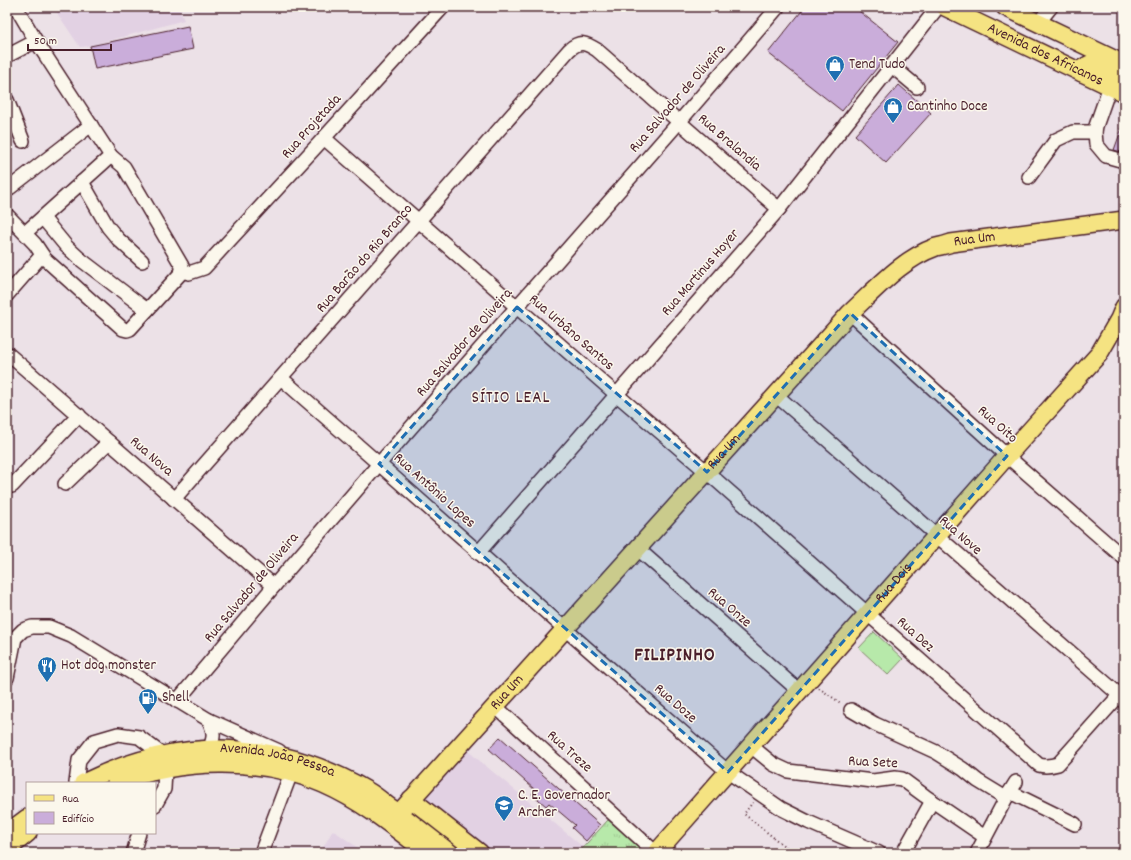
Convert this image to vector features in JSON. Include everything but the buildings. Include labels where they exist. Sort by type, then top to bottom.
[{"type":"main road","name":"Avenida dos Africanos","points":[[945,7],[1117,90]]},
{"type":"main road","name":"Avenida dos Africanos","points":[[1005,7],[1124,64]]},
{"type":"main road","points":[[1082,73],[1083,68],[1090,64],[1112,73],[1124,72]]},
{"type":"main road","name":"Rua Um","points":[[398,813],[850,313],[887,279],[908,262],[935,247],[951,243],[1121,219]]},
{"type":"main road","name":"Rua Dois","points":[[656,853],[1099,354],[1119,319],[1124,307]]},
{"type":"main road","name":"Avenida João Pessoa","points":[[86,782],[115,769],[164,762],[209,749],[255,751],[294,766],[337,775],[369,792],[450,853]]},
{"type":"main road","name":"Avenida João Pessoa","points":[[119,782],[147,773],[164,762],[195,765],[221,764],[294,766],[386,821],[427,853]]},
{"type":"main road","points":[[412,799],[480,853]]},
{"type":"main road","points":[[7,833],[26,819]]},
{"type":"main road","points":[[7,850],[27,834]]},
{"type":"street","points":[[7,215],[35,244],[45,259],[122,329],[130,329],[182,271],[182,266],[124,167],[111,156],[36,41],[16,7]]},
{"type":"street","name":"Rua Projetada","points":[[182,271],[189,273],[204,268],[443,7]]},
{"type":"street","name":"Rua Salvador de Oliveira","points":[[177,701],[379,464],[778,7]]},
{"type":"street","name":"Rua Martinus Hoyer","points":[[478,553],[779,209],[938,7]]},
{"type":"street","points":[[1038,22],[1050,7]]},
{"type":"street","points":[[7,56],[36,41]]},
{"type":"street","name":"Rua Bralandia","points":[[581,43],[589,44],[598,50],[779,209]]},
{"type":"street","name":"Rua Barão do Rio Branco","points":[[174,499],[569,50],[575,45],[581,43]]},
{"type":"street","points":[[892,66],[917,87]]},
{"type":"street","points":[[1117,90],[1096,126],[1096,144],[1106,156],[1124,162]]},
{"type":"street","points":[[7,100],[23,141]]},
{"type":"street","points":[[7,190],[91,125]]},
{"type":"street","points":[[1029,178],[1056,140],[1073,132],[1095,132]]},
{"type":"street","name":"Rua Urbâno Santos","points":[[324,138],[418,222],[707,472]]},
{"type":"street","points":[[25,234],[111,156]]},
{"type":"street","points":[[82,182],[108,227],[142,262]]},
{"type":"street","points":[[43,218],[66,246],[80,259],[147,310]]},
{"type":"street","points":[[7,295],[42,255]]},
{"type":"street","name":"Rua Oito","points":[[850,313],[1007,456],[1124,558]]},
{"type":"street","name":"Rua Nova","points":[[7,353],[274,586]]},
{"type":"street","name":"Rua Antônio Lopes","points":[[281,378],[565,629]]},
{"type":"street","name":"Rua Nove","points":[[776,395],[936,536],[1122,695]]},
{"type":"street","points":[[12,486],[79,416]]},
{"type":"street","points":[[65,484],[109,442]]},
{"type":"street","name":"Rua Dez","points":[[707,472],[1039,765],[1045,767],[1058,764],[1122,695]]},
{"type":"street","name":"Rua Onze","points":[[638,549],[804,686]]},
{"type":"street","points":[[7,678],[15,638],[22,630],[32,627],[49,627],[71,636],[209,720],[294,766],[261,853]]},
{"type":"street","name":"Rua Doze","points":[[565,629],[728,772],[782,808],[808,822],[879,853]]},
{"type":"street","name":"Rua Treze","points":[[495,706],[656,853]]},
{"type":"street","points":[[851,710],[875,724],[936,752],[963,769],[978,781],[1011,791],[1075,824]]},
{"type":"street","points":[[209,720],[213,729],[214,738],[209,749]]},
{"type":"street","points":[[76,782],[79,760],[94,741],[118,734],[138,737],[164,762],[164,789],[156,803]]},
{"type":"street","name":"Rua Sete","points":[[751,746],[773,764],[788,770],[873,781],[895,778],[902,779],[985,836]]},
{"type":"street","points":[[977,853],[1011,791]]},
{"type":"street","points":[[903,853],[932,801]]},
{"type":"street","points":[[133,853],[139,834]]},
{"type":"path","points":[[804,686],[851,710]]},
{"type":"path","points":[[760,794],[744,814],[793,853]]},
{"type":"highlighted area","points":[[517,307],[707,472],[850,313],[1007,456],[728,772],[379,464]]},
{"type":"shaded area","points":[[53,7],[178,7],[184,20],[90,46],[80,47]]},
{"type":"shaded area","name":"C. E. Governador Archer","points":[[468,751],[583,847],[577,853],[493,853],[423,797]]},
{"type":"shaded area","points":[[333,830],[365,853],[320,853]]},
{"type":"green space","points":[[874,632],[903,659],[888,675],[859,648]]},
{"type":"green space","points":[[608,820],[637,844],[640,849],[640,853],[578,853]]},
{"type":"place","name":"Tend Tudo","points":[[835,82]]},
{"type":"place","name":"Cantinho Doce","points":[[893,124]]},
{"type":"place","name":"Hot dog monster","points":[[47,683]]},
{"type":"place","name":"Shell","points":[[148,715]]},
{"type":"place","name":"C. E. Governador Archer","points":[[504,822]]},
{"type":"district","name":"SÍTIO LEAL","points":[[511,399]]},
{"type":"district","name":"FILIPINHO","points":[[675,656]]}]
